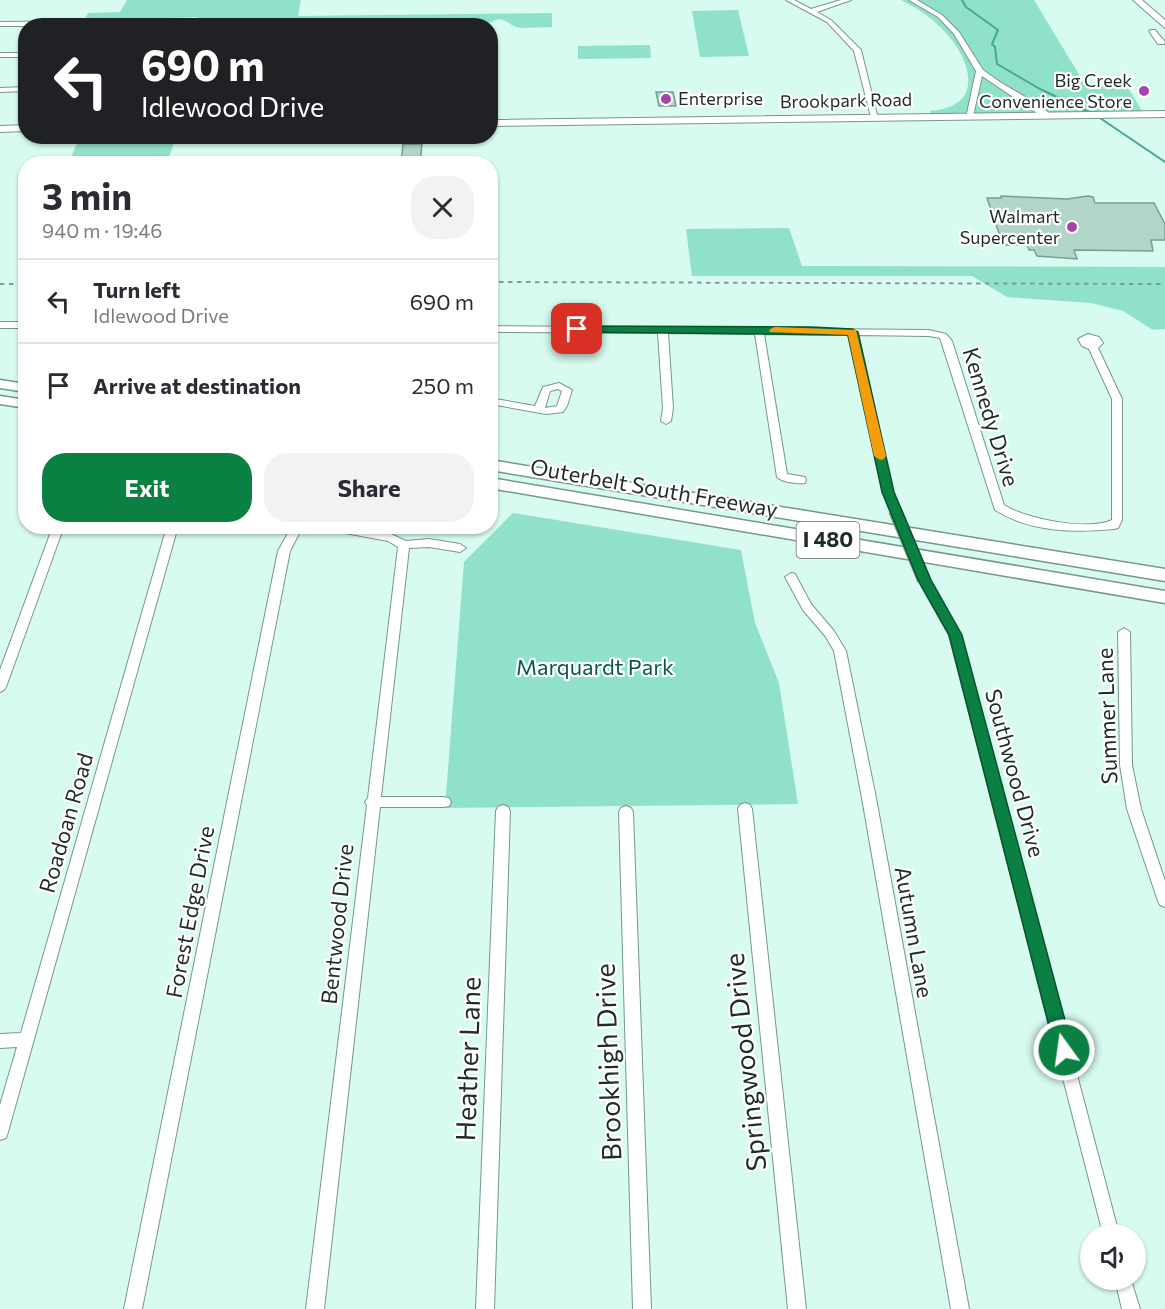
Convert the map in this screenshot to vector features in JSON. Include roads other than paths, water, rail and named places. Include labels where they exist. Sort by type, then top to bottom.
[{"type":"highway","points":[[0,384],[18,387]]},
{"type":"highway","points":[[0,400],[18,403]]},
{"type":"highway","name":"Outerbelt South Freeway","points":[[498,466],[1165,575]]},
{"type":"highway","name":"Outerbelt South Freeway","points":[[498,484],[1165,597]]},
{"type":"main road","points":[[1137,0],[1165,25]]},
{"type":"main road","name":"Brookpark Road","points":[[498,123],[1165,114]]},
{"type":"main road","points":[[0,129],[18,128]]},
{"type":"street","points":[[789,0],[836,27],[857,50],[875,117]]},
{"type":"street","points":[[810,10],[835,1],[848,0]]},
{"type":"street","points":[[912,0],[940,16],[957,33],[980,71],[1041,110],[1046,116]]},
{"type":"street","points":[[0,24],[18,24]]},
{"type":"street","points":[[1153,31],[1164,44]]},
{"type":"street","points":[[0,55],[18,55]]},
{"type":"street","points":[[969,116],[980,71]]},
{"type":"street","points":[[0,90],[18,89]]},
{"type":"street","points":[[0,325],[18,326]]},
{"type":"street","points":[[498,329],[852,332]]},
{"type":"street","points":[[663,330],[668,408],[666,421]]},
{"type":"street","points":[[759,330],[782,477],[801,480]]},
{"type":"street","name":"Kennedy Drive","points":[[852,332],[929,333],[943,336],[947,340],[999,507],[1006,513],[1021,517],[1072,526],[1114,525],[1117,520],[1117,399],[1093,347]]},
{"type":"street","name":"Southwood Drive","points":[[852,332],[888,492],[924,580],[955,635],[1108,1224]]},
{"type":"street","points":[[498,402],[539,409]]},
{"type":"street","points":[[0,687],[56,534]]},
{"type":"street","name":"Roadoan Road","points":[[0,1132],[171,534]]},
{"type":"street","name":"Forest Edge Drive","points":[[133,1309],[284,551],[294,534]]},
{"type":"street","points":[[371,534],[392,538],[404,545],[429,543],[460,548]]},
{"type":"street","name":"Bentwood Drive","points":[[315,1309],[372,802],[404,545]]},
{"type":"street","name":"Autumn Lane","points":[[790,578],[807,607],[830,634],[840,651],[869,798],[960,1309]]},
{"type":"street","name":"Summer Lane","points":[[1124,632],[1126,765],[1134,808],[1165,901]]},
{"type":"street","points":[[372,802],[444,802]]},
{"type":"street","name":"Springwood Drive","points":[[745,809],[797,1309]]},
{"type":"street","name":"Heather Lane","points":[[485,1309],[503,811]]},
{"type":"street","name":"Brookhigh Drive","points":[[626,812],[642,1309]]},
{"type":"street","points":[[0,1041],[25,1040]]},
{"type":"street","points":[[1126,1290],[1131,1309]]},
{"type":"waterway","points":[[962,0],[966,7],[998,30],[992,44],[995,47],[997,64],[1040,89],[1091,113]]},
{"type":"waterway","points":[[1097,116],[1165,162]]},
{"type":"railway","points":[[498,282],[1165,284]]},
{"type":"railway","points":[[0,284],[18,284]]},
{"type":"place","name":"Big Creek Convenience Store","points":[[1144,91]]},
{"type":"place","name":"Enterprise","points":[[666,99]]},
{"type":"place","name":"Walmart Supercenter","points":[[1072,227]]},
{"type":"park label","name":"Marquardt Park","points":[[595,667]]}]
